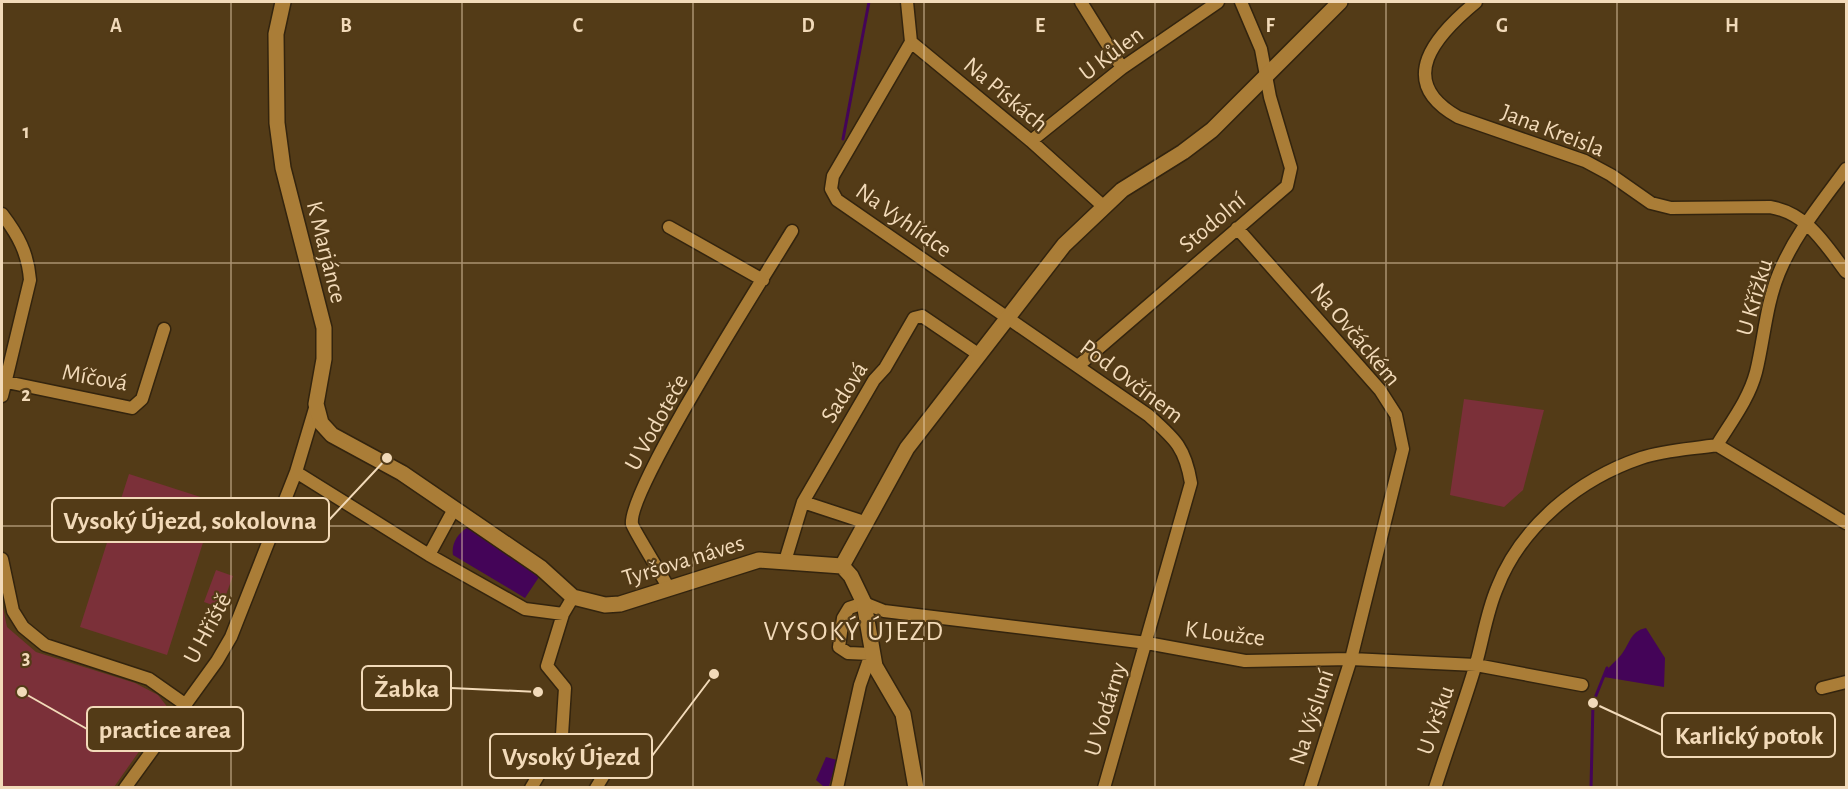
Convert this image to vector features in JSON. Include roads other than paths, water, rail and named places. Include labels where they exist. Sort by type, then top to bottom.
[{"type":"street","name":"K Marjánce","points":[[283,2],[276,34],[276,110],[283,168],[324,328],[324,359],[316,404]]},
{"type":"street","points":[[907,2],[911,42]]},
{"type":"street","points":[[1080,2],[1122,68]]},
{"type":"street","name":"U Kůlen","points":[[1031,141],[1122,68],[1218,2]]},
{"type":"street","points":[[1241,2],[1261,49],[1265,76]]},
{"type":"street","points":[[916,788],[905,720],[871,654],[864,603],[851,576],[842,566],[864,522],[907,448],[1064,245],[1122,190],[1183,152],[1212,130],[1340,2]]},
{"type":"street","name":"Jana Kreisla","points":[[1470,3],[1430,50],[1424,67],[1427,87],[1441,107],[1458,117],[1585,161],[1611,175],[1651,203],[1671,208],[1770,207],[1786,210],[1806,223]]},
{"type":"street","name":"Na Pískách","points":[[911,42],[1031,141],[1103,206]]},
{"type":"street","name":"Na Vyhlídce","points":[[911,42],[833,176],[831,189],[837,200],[1007,317]]},
{"type":"street","name":"Stodolní","points":[[1078,366],[1287,186],[1292,168],[1265,76]]},
{"type":"street","name":"U Křížku","points":[[1717,445],[1745,400],[1755,374],[1778,275],[1806,223],[1846,169]]},
{"type":"street","points":[[2,214],[22,245],[28,262],[30,280],[3,381],[2,396]]},
{"type":"street","points":[[1806,223],[1846,272]]},
{"type":"street","points":[[669,227],[763,280]]},
{"type":"street","name":"Na Ovčáckém","points":[[1237,228],[1380,390],[1396,415],[1403,449],[1351,659]]},
{"type":"street","name":"U Vodoteče","points":[[668,587],[632,525],[634,507],[660,453],[792,231]]},
{"type":"street","name":"Sadová","points":[[785,561],[803,502],[874,380],[885,368],[914,318],[922,316],[978,354]]},
{"type":"street","name":"Pod Ovčínem","points":[[1007,317],[1148,415],[1178,441],[1187,460],[1191,483],[1147,643]]},
{"type":"street","name":"Míčová","points":[[3,381],[132,408],[142,399],[164,329]]},
{"type":"street","points":[[316,404],[296,472],[429,555],[525,609],[563,614]]},
{"type":"street","name":"Tyršova náves","points":[[316,404],[321,423],[332,435],[402,473],[541,568],[573,597],[605,605],[620,604],[746,562],[785,561],[842,566]]},
{"type":"street","points":[[1717,445],[1846,523]]},
{"type":"street","name":"U Vršku","points":[[1435,788],[1476,665],[1486,618],[1497,586],[1514,555],[1534,528],[1584,485],[1611,470],[1644,457],[1717,445]]},
{"type":"street","name":"U Hřiště","points":[[125,788],[217,661],[243,611],[296,472]]},
{"type":"street","points":[[803,502],[864,522]]},
{"type":"street","points":[[429,555],[454,509]]},
{"type":"street","points":[[2,559],[13,611],[23,627],[45,645],[149,679],[186,705]]},
{"type":"street","points":[[531,788],[562,735],[565,688],[547,666],[563,614],[573,597]]},
{"type":"street","points":[[864,603],[849,608],[843,618],[839,647],[848,653],[871,654]]},
{"type":"street","name":"K Loužce","points":[[864,603],[884,611],[1147,643],[1245,661],[1351,659],[1476,665],[1582,685]]},
{"type":"street","name":"U Vodárny","points":[[1104,788],[1147,643]]},
{"type":"street","points":[[837,788],[860,686],[871,654]]},
{"type":"street","name":"Na Výsluní","points":[[1310,788],[1351,659]]},
{"type":"street","points":[[1822,688],[1846,682]]},
{"type":"street","points":[[596,788],[610,765]]},
{"type":"waterway","points":[[843,139],[869,2]]},
{"type":"waterway","points":[[1591,788],[1593,703],[1607,668]]},
{"type":"place","name":"Vysoký Újezd, sokolovna","points":[[387,458]]},
{"type":"place","name":"Vysoký Újezd","points":[[714,674]]},
{"type":"place","name":"practice area","points":[[22,692]]},
{"type":"place","name":"Žabka","points":[[538,692]]},
{"type":"place","name":"Karlický potok","points":[[1593,703]]},
{"type":"district","name":"VYSOKÝ ÚJEZD","points":[[854,631]]}]
